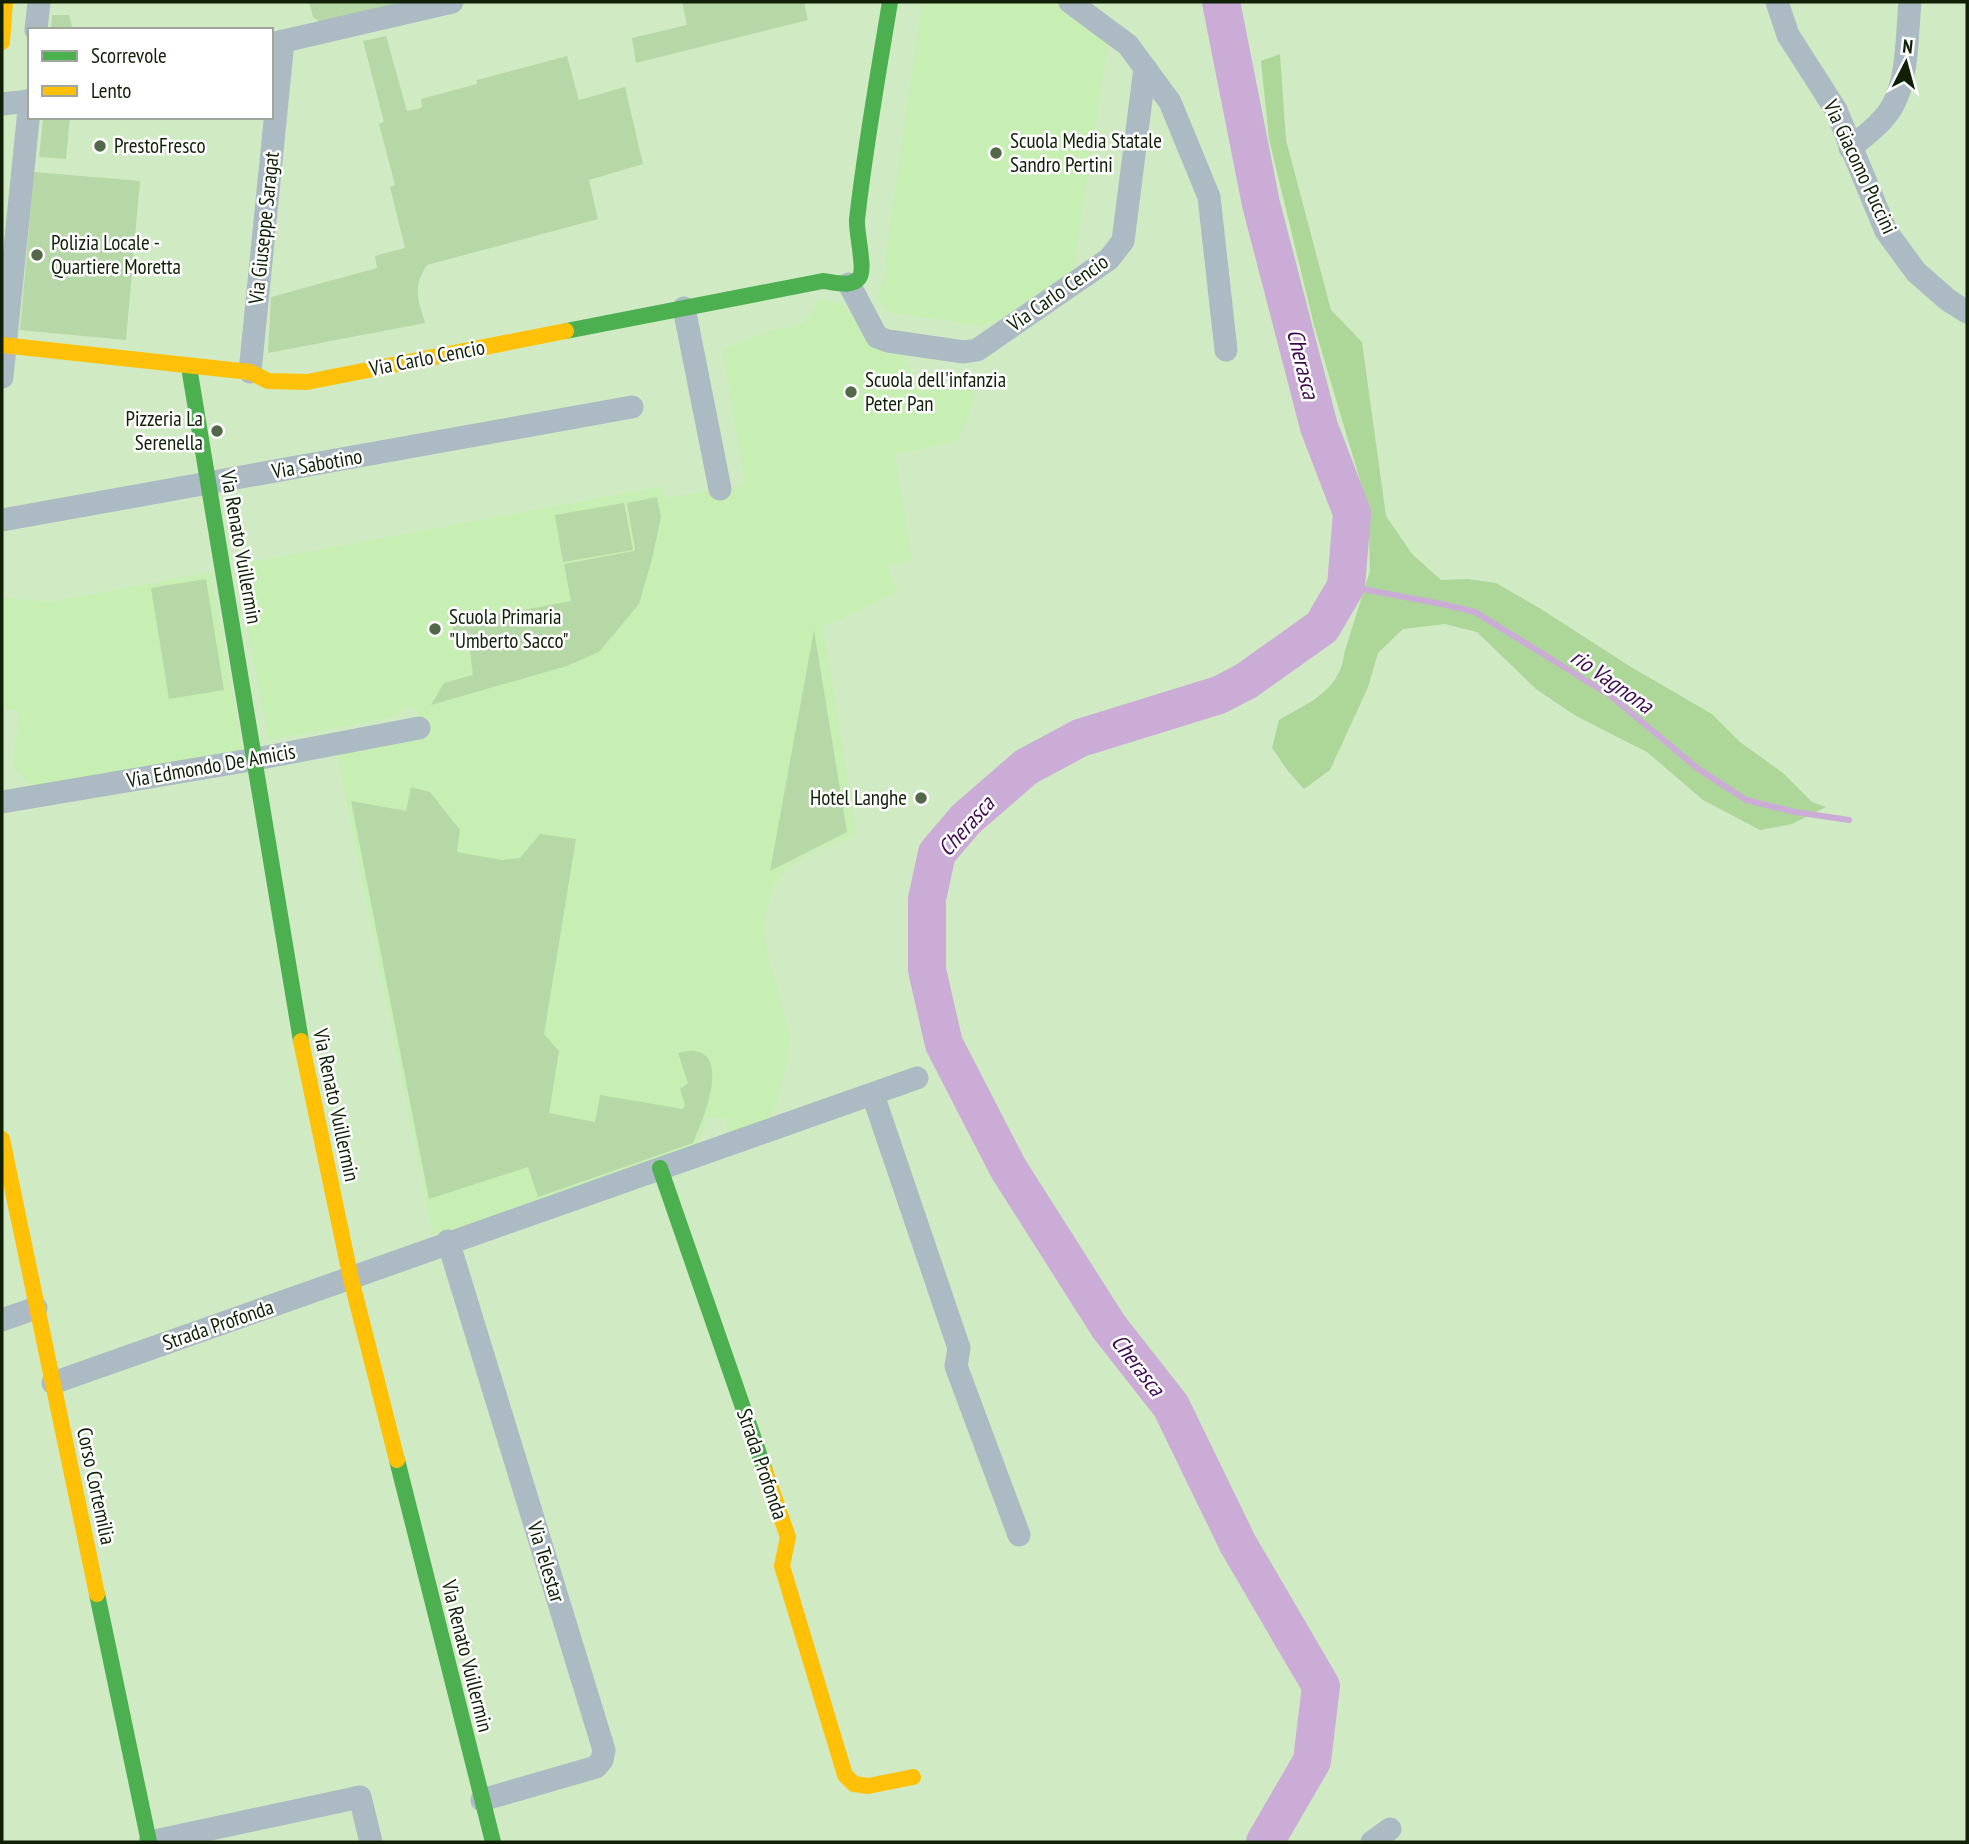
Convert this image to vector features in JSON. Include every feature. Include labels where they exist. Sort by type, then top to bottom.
[{"type":"street","points":[[2,42],[5,2]]},
{"type":"street","points":[[36,28],[39,2]]},
{"type":"street","points":[[277,43],[452,2]]},
{"type":"street","points":[[849,284],[859,278],[862,270],[856,230],[864,157],[890,2]]},
{"type":"street","points":[[1070,2],[1128,45],[1170,102],[1209,197],[1226,350]]},
{"type":"street","name":"Via Giacomo Puccini","points":[[1777,2],[1788,35],[1836,110],[1886,231],[1916,272],[1948,300],[1967,312]]},
{"type":"street","points":[[1850,148],[1870,132],[1893,105],[1905,67],[1910,2]]},
{"type":"street","name":"Via Giuseppe Saragat","points":[[273,92],[277,43]]},
{"type":"street","name":"Via Carlo Cencio","points":[[3,345],[250,372],[268,381],[307,382],[822,281],[849,284],[877,337],[964,352],[976,349],[1109,259],[1124,241],[1144,68]]},
{"type":"street","points":[[2,104],[28,101]]},
{"type":"street","points":[[2,377],[3,345],[28,119]]},
{"type":"street","name":"Via Giuseppe Saragat","points":[[250,372],[271,119]]},
{"type":"street","points":[[684,308],[720,489]]},
{"type":"street","name":"Via Renato Vuillermin","points":[[189,367],[256,759],[293,1002],[351,1279],[493,1842]]},
{"type":"street","name":"Via Sabotino","points":[[2,520],[632,407]]},
{"type":"street","name":"Via Edmondo De Amicis","points":[[2,802],[419,728]]},
{"type":"street","name":"Strada Profonda","points":[[53,1382],[917,1078]]},
{"type":"street","points":[[873,1095],[959,1348],[956,1366],[1019,1535]]},
{"type":"street","name":"Corso Cortemilia","points":[[2,1139],[150,1842]]},
{"type":"street","name":"Strada Profonda","points":[[660,1168],[788,1537],[782,1566],[845,1774],[854,1784],[868,1786],[913,1777]]},
{"type":"street","name":"Via Telestar","points":[[449,1241],[604,1750],[602,1760],[596,1767],[482,1800]]},
{"type":"street","points":[[2,1320],[36,1308]]},
{"type":"street","points":[[150,1842],[360,1797],[371,1842]]},
{"type":"shaded area","points":[[309,2],[410,2],[321,23],[313,17]]},
{"type":"shaded area","points":[[682,2],[804,2],[808,20],[636,63],[632,38],[687,25]]},
{"type":"shaded area","name":"Scuola Media Statale Sandro Pertini","points":[[922,2],[1051,2],[1085,22],[1108,45],[1073,271],[991,324],[981,326],[887,312],[878,297],[887,269],[885,261]]},
{"type":"shaded area","points":[[52,15],[69,15],[72,28],[51,28]]},
{"type":"shaded area","points":[[386,36],[407,111],[422,108],[421,99],[477,84],[477,80],[567,56],[579,100],[625,87],[643,164],[589,180],[598,219],[427,265],[418,287],[425,323],[268,353],[271,297],[377,268],[375,256],[405,248],[390,187],[395,185],[379,124],[384,122],[363,41]]},
{"type":"shaded area","points":[[1280,54],[1286,140],[1331,310],[1362,342],[1386,516],[1412,554],[1441,580],[1468,579],[1496,583],[1541,609],[1631,667],[1712,714],[1740,742],[1783,773],[1812,802],[1826,807],[1792,824],[1760,830],[1703,800],[1647,752],[1576,716],[1536,689],[1477,632],[1445,624],[1403,629],[1378,653],[1368,687],[1330,770],[1304,789],[1288,771],[1272,748],[1279,720],[1321,694],[1336,678],[1370,571],[1368,507],[1314,325],[1269,139],[1261,61]]},
{"type":"shaded area","points":[[43,119],[70,119],[66,159],[39,157]]},
{"type":"shaded area","points":[[34,172],[140,181],[126,340],[20,330]]},
{"type":"shaded area","points":[[819,299],[841,304],[886,355],[900,352],[920,385],[966,374],[975,399],[957,442],[895,454],[912,560],[887,566],[898,592],[823,627],[857,835],[808,854],[789,867],[775,884],[768,905],[764,927],[768,955],[790,1033],[788,1061],[775,1109],[766,1122],[731,1133],[727,1129],[726,1118],[707,1117],[698,1145],[433,1236],[337,755],[419,738],[418,711],[405,705],[400,716],[269,740],[235,565],[663,486],[665,498],[745,484],[722,349],[772,330],[803,324]]},
{"type":"shaded area","points":[[657,497],[661,517],[639,604],[599,652],[567,666],[431,705],[444,683],[473,675],[469,644],[453,634],[452,623],[571,601],[564,564],[634,551],[627,503]]},
{"type":"shaded area","points":[[624,503],[633,550],[563,562],[555,515]]},
{"type":"shaded area","points":[[211,572],[242,751],[33,787],[13,768],[19,711],[2,708],[2,597],[49,602]]},
{"type":"shaded area","points":[[206,579],[224,690],[169,699],[151,588]]},
{"type":"shaded area","points":[[814,630],[847,832],[770,871]]},
{"type":"shaded area","points":[[411,787],[430,792],[460,830],[457,852],[502,860],[520,858],[540,834],[576,839],[544,1034],[559,1051],[549,1113],[595,1122],[600,1095],[683,1109],[685,1104],[680,1089],[688,1083],[678,1053],[695,1051],[706,1056],[711,1065],[712,1077],[707,1107],[693,1143],[538,1197],[528,1167],[429,1199],[351,801],[406,811]]},
{"type":"waterway","name":"Cherasca","points":[[1221,2],[1261,204],[1319,427],[1352,513],[1346,586],[1322,627],[1246,681],[1219,695],[1080,738],[1026,767],[966,819],[937,853],[927,899],[927,970],[944,1044],[1008,1168],[1109,1327],[1171,1406],[1238,1544],[1321,1686],[1312,1761],[1265,1842]]},
{"type":"waterway","name":"rio Vagnona","points":[[1346,586],[1475,612],[1611,696],[1697,768],[1746,800],[1795,812],[1849,820]]},
{"type":"traffic: fast","points":[[566,331],[823,281],[847,284],[859,278],[862,267],[857,220],[890,2]]},
{"type":"traffic: fast","points":[[189,367],[301,1041]]},
{"type":"traffic: fast","points":[[660,1168],[765,1471]]},
{"type":"traffic: fast","points":[[397,1460],[493,1842]]},
{"type":"traffic: fast","points":[[97,1594],[149,1842]]},
{"type":"traffic: slow","points":[[2,42],[5,2]]},
{"type":"traffic: slow","points":[[2,345],[250,372],[268,381],[307,382],[566,331]]},
{"type":"traffic: slow","points":[[301,1041],[351,1279],[397,1460]]},
{"type":"traffic: slow","points":[[2,1139],[97,1594]]},
{"type":"traffic: slow","points":[[765,1471],[788,1537],[782,1566],[845,1775],[854,1784],[868,1786],[913,1777]]},
{"type":"place","name":"PrestoFresco","points":[[100,146]]},
{"type":"place","name":"Scuola Media Statale Sandro Pertini","points":[[996,153]]},
{"type":"place","name":"Polizia Locale - Quartiere Moretta","points":[[37,255]]},
{"type":"place","name":"Scuola dell'infanzia Peter Pan","points":[[851,392]]},
{"type":"place","name":"Pizzeria La Serenella","points":[[217,431]]},
{"type":"place","name":"Scuola Primaria \"Umberto Sacco\"","points":[[435,629]]},
{"type":"place","name":"Hotel Langhe","points":[[921,798]]}]
